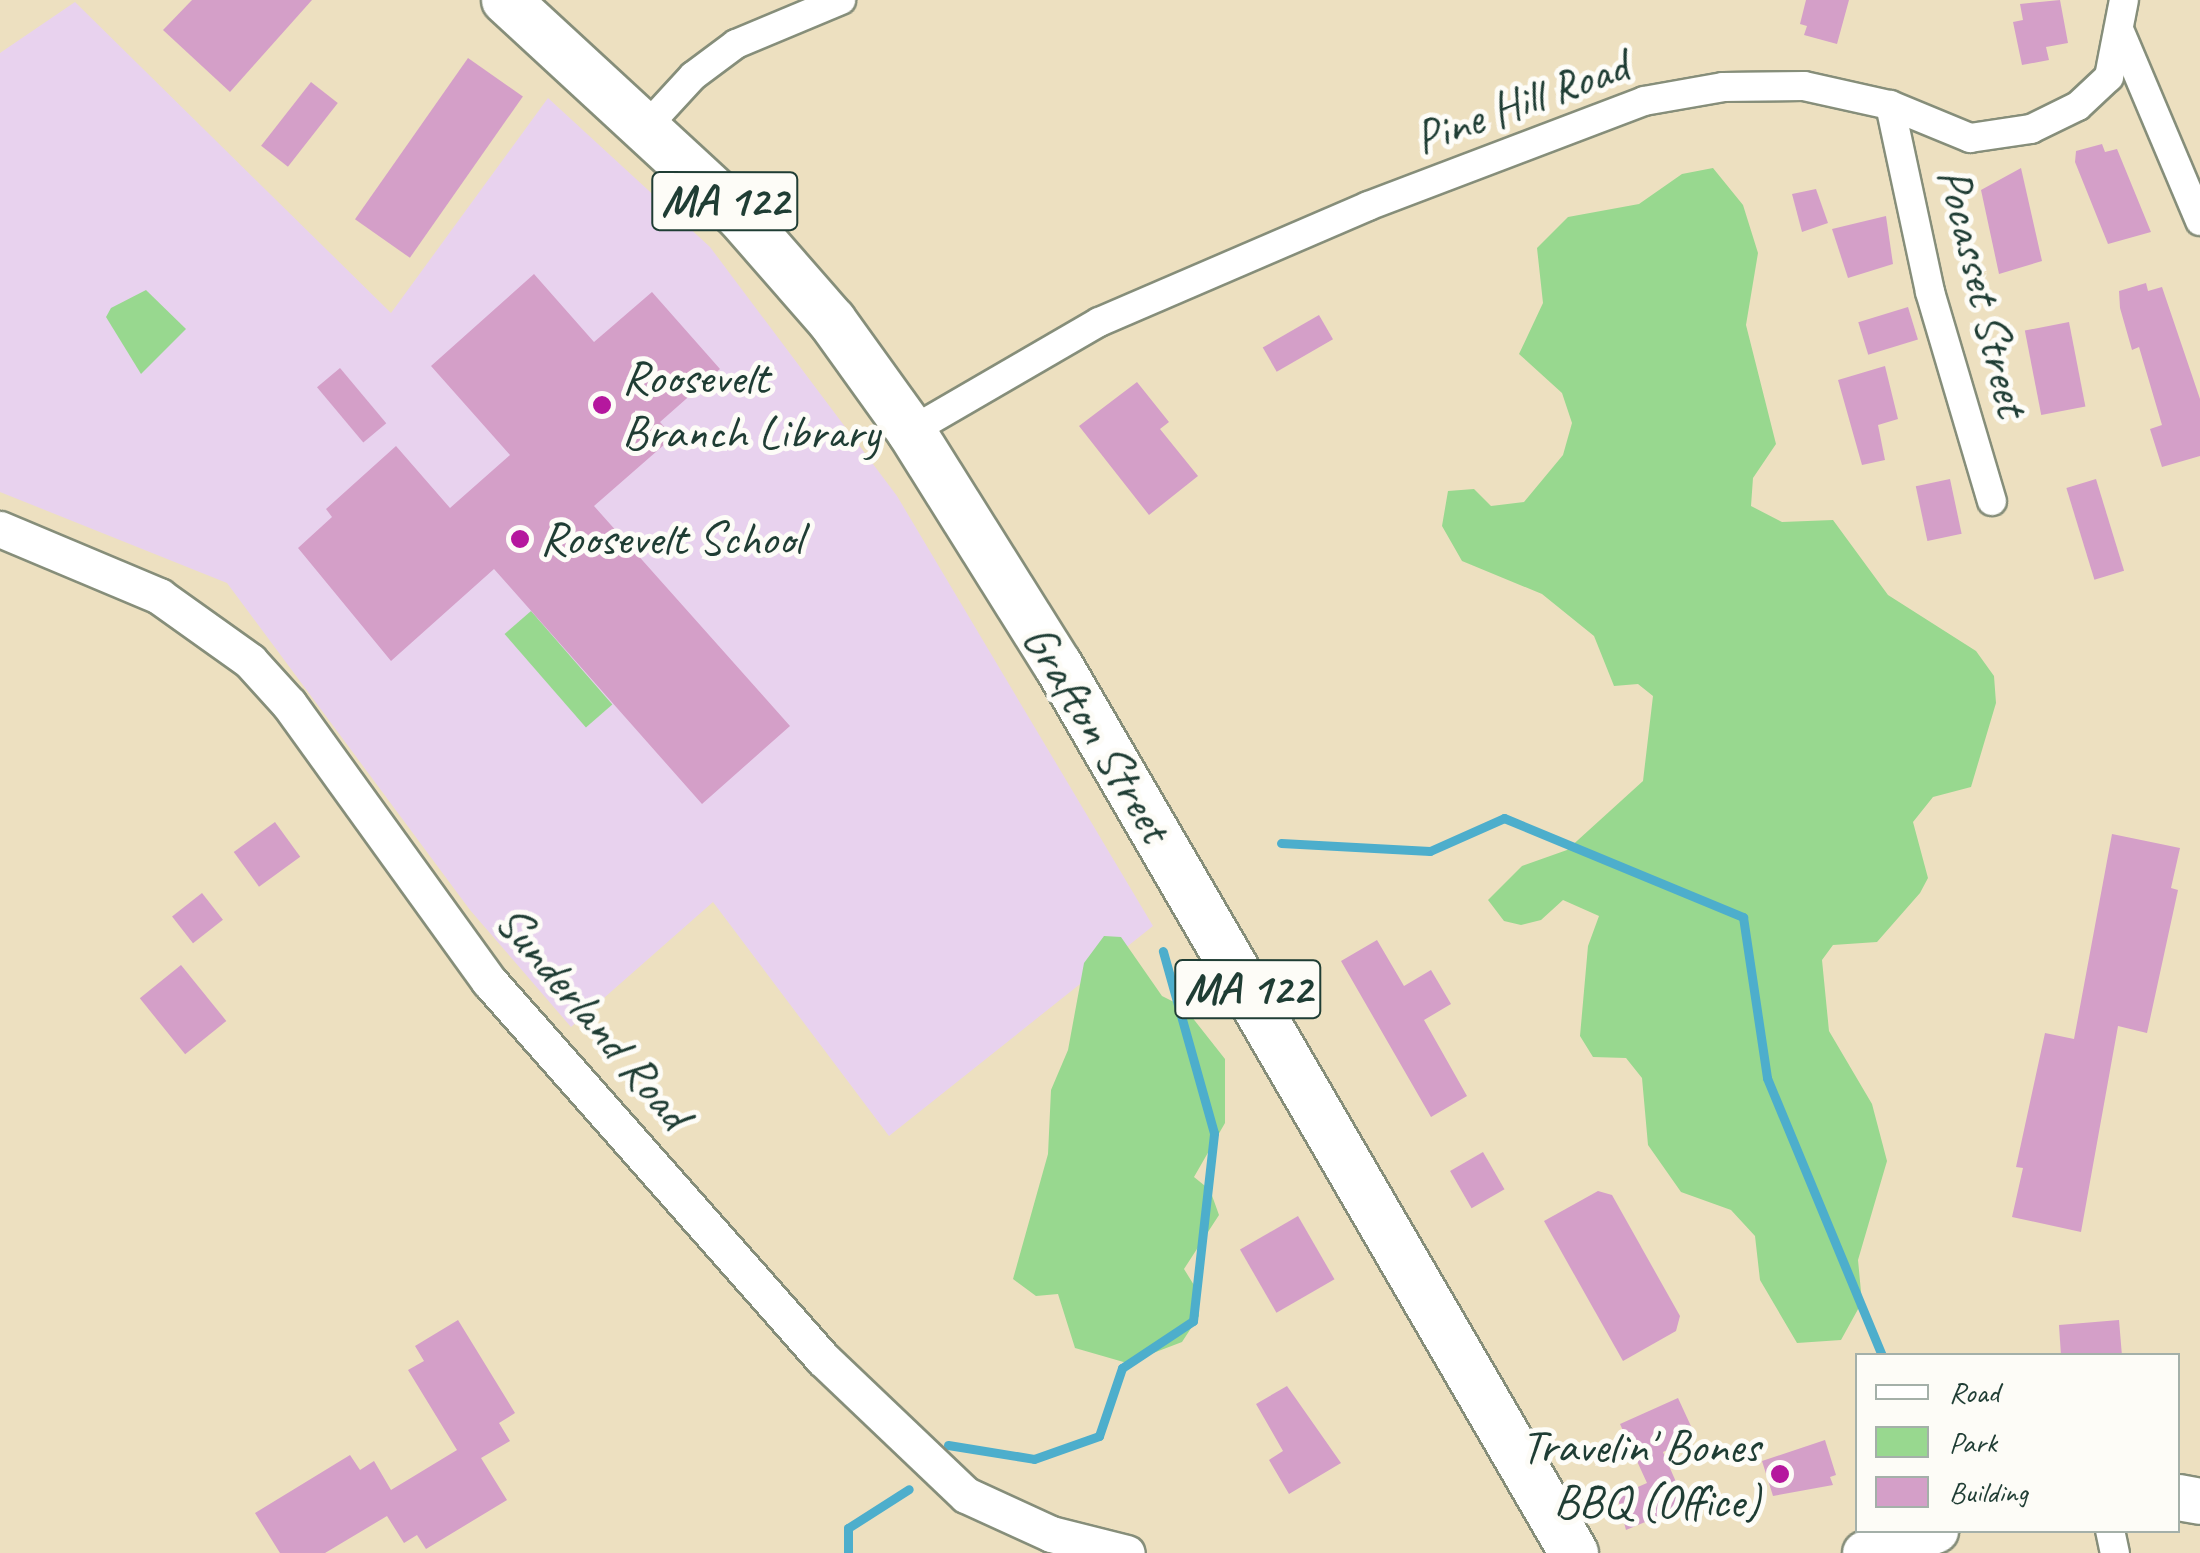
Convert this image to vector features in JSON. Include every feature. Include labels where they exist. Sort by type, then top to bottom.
[{"type":"highway","name":"Grafton Street","points":[[506,0],[648,126],[798,278],[912,431],[1058,665],[1574,1553]]},
{"type":"main road","points":[[1865,1553],[1925,1533]]},
{"type":"street","points":[[648,126],[693,76],[736,44],[842,0]]},
{"type":"street","name":"Pine Hill Road","points":[[912,431],[1098,322],[1368,206],[1644,101],[1762,84],[1890,105],[1970,138],[2031,129],[2096,93],[2109,77],[2124,0]]},
{"type":"street","points":[[2120,33],[2200,221]]},
{"type":"street","name":"Pocasset Street","points":[[1890,105],[1930,292],[1992,502]]},
{"type":"street","name":"Sunderland Road","points":[[0,530],[159,596],[250,662],[289,704],[489,981],[823,1359],[966,1495],[1034,1528],[1127,1553]]},
{"type":"shaded area","name":"Roosevelt School","points":[[75,2],[391,313],[548,98],[710,247],[897,496],[1153,926],[889,1136],[713,902],[571,1027],[470,910],[227,583],[0,492],[0,53]]},
{"type":"green space","points":[[1713,168],[1743,205],[1758,253],[1746,325],[1776,444],[1753,478],[1751,506],[1782,522],[1833,520],[1888,595],[1976,651],[1994,676],[1996,703],[1971,787],[1933,797],[1913,822],[1928,878],[1920,893],[1877,942],[1833,945],[1822,960],[1829,1031],[1872,1104],[1887,1161],[1858,1260],[1862,1302],[1841,1340],[1797,1343],[1760,1280],[1755,1236],[1731,1210],[1681,1192],[1648,1145],[1642,1078],[1626,1058],[1593,1057],[1580,1036],[1588,946],[1599,916],[1563,900],[1541,920],[1521,925],[1504,921],[1488,900],[1522,866],[1567,850],[1643,781],[1653,696],[1638,684],[1614,686],[1594,636],[1542,594],[1462,561],[1442,526],[1448,491],[1474,489],[1491,506],[1524,502],[1563,455],[1572,423],[1562,393],[1519,354],[1543,303],[1537,248],[1568,217],[1639,204],[1682,174]]},
{"type":"green space","points":[[146,290],[186,329],[141,374],[106,317],[111,308]]},
{"type":"green space","points":[[531,611],[612,705],[586,728],[505,634]]},
{"type":"green space","points":[[1104,936],[1121,937],[1162,996],[1184,1007],[1225,1059],[1225,1123],[1194,1177],[1210,1190],[1219,1215],[1184,1269],[1197,1290],[1199,1316],[1182,1342],[1127,1363],[1075,1348],[1058,1294],[1036,1296],[1013,1279],[1048,1154],[1051,1090],[1068,1050],[1084,963]]},
{"type":"building","points":[[192,0],[312,0],[230,92],[163,30]]},
{"type":"building","points":[[1806,0],[1849,0],[1837,44],[1804,35],[1807,26],[1800,24]]},
{"type":"building","points":[[2060,0],[2068,43],[2046,47],[2049,60],[2022,65],[2013,22],[2023,20],[2020,4]]},
{"type":"building","points":[[468,58],[523,96],[410,258],[355,219]]},
{"type":"building","points":[[311,82],[338,103],[288,167],[261,146]]},
{"type":"building","points":[[2102,144],[2105,152],[2117,149],[2151,232],[2108,244],[2075,162],[2076,151]]},
{"type":"building","points":[[2021,168],[2042,261],[1999,274],[1981,190]]},
{"type":"building","points":[[1816,189],[1828,223],[1802,232],[1792,194]]},
{"type":"building","points":[[1886,216],[1893,264],[1848,278],[1832,229]]},
{"type":"building","points":[[534,274],[594,342],[652,292],[720,369],[660,422],[673,437],[594,506],[790,726],[702,804],[494,569],[391,661],[298,548],[332,517],[326,509],[396,446],[450,508],[510,455],[431,366]]},
{"type":"building","points":[[2146,283],[2148,291],[2162,287],[2200,399],[2200,456],[2162,467],[2150,429],[2162,425],[2139,347],[2132,350],[2120,308],[2119,291]]},
{"type":"building","points":[[1908,307],[1918,340],[1868,355],[1858,322]]},
{"type":"building","points":[[1319,315],[1333,339],[1277,372],[1263,348]]},
{"type":"building","points":[[2069,322],[2085,406],[2041,415],[2025,331]]},
{"type":"building","points":[[1885,366],[1898,419],[1878,425],[1885,460],[1862,465],[1838,380]]},
{"type":"building","points":[[340,368],[386,423],[363,442],[317,387]]},
{"type":"building","points":[[1137,382],[1169,422],[1160,429],[1198,476],[1149,515],[1079,426]]},
{"type":"building","points":[[1950,479],[1962,534],[1927,541],[1916,486]]},
{"type":"building","points":[[2096,479],[2124,571],[2094,580],[2066,488]]},
{"type":"building","points":[[275,822],[300,857],[259,887],[234,852]]},
{"type":"building","points":[[2112,834],[2180,848],[2171,888],[2178,890],[2147,1033],[2118,1026],[2081,1232],[2012,1217],[2023,1168],[2016,1167],[2045,1033],[2074,1039]]},
{"type":"building","points":[[202,893],[223,920],[193,943],[172,916]]},
{"type":"building","points":[[1377,940],[1404,986],[1431,970],[1451,1004],[1424,1020],[1467,1096],[1431,1117],[1341,961]]},
{"type":"building","points":[[181,965],[226,1021],[185,1054],[140,998]]},
{"type":"building","points":[[1483,1152],[1504,1189],[1472,1208],[1450,1171]]},
{"type":"building","points":[[1598,1191],[1612,1195],[1680,1316],[1676,1331],[1623,1361],[1544,1221]]},
{"type":"building","points":[[1298,1216],[1334,1279],[1276,1313],[1240,1250]]},
{"type":"building","points":[[458,1320],[515,1413],[499,1423],[510,1441],[481,1458],[507,1500],[426,1549],[417,1535],[404,1543],[387,1516],[325,1553],[280,1553],[255,1513],[350,1455],[360,1470],[374,1461],[391,1490],[457,1450],[408,1370],[424,1361],[415,1346]]},
{"type":"building","points":[[2119,1320],[2122,1353],[2061,1353],[2059,1325]]},
{"type":"building","points":[[1287,1386],[1341,1463],[1289,1494],[1269,1460],[1283,1451],[1256,1404]]},
{"type":"building","points":[[1678,1398],[1696,1437],[1663,1452],[1686,1505],[1626,1530],[1617,1496],[1647,1483],[1620,1424]]},
{"type":"building","points":[[1825,1440],[1836,1475],[1830,1477],[1833,1485],[1773,1496],[1762,1461]]},
{"type":"waterway","points":[[1281,843],[1430,851],[1504,818],[1743,917],[1767,1078],[1881,1353]]},
{"type":"waterway","points":[[948,1445],[1034,1459],[1099,1436],[1122,1368],[1193,1321],[1214,1133],[1163,951]]},
{"type":"waterway","points":[[848,1553],[848,1528],[909,1489]]},
{"type":"place","name":"Roosevelt Branch Library","points":[[602,405]]},
{"type":"place","name":"Roosevelt School","points":[[520,539]]},
{"type":"place","name":"Travelin' Bones BBQ (Office)","points":[[1780,1474]]}]
